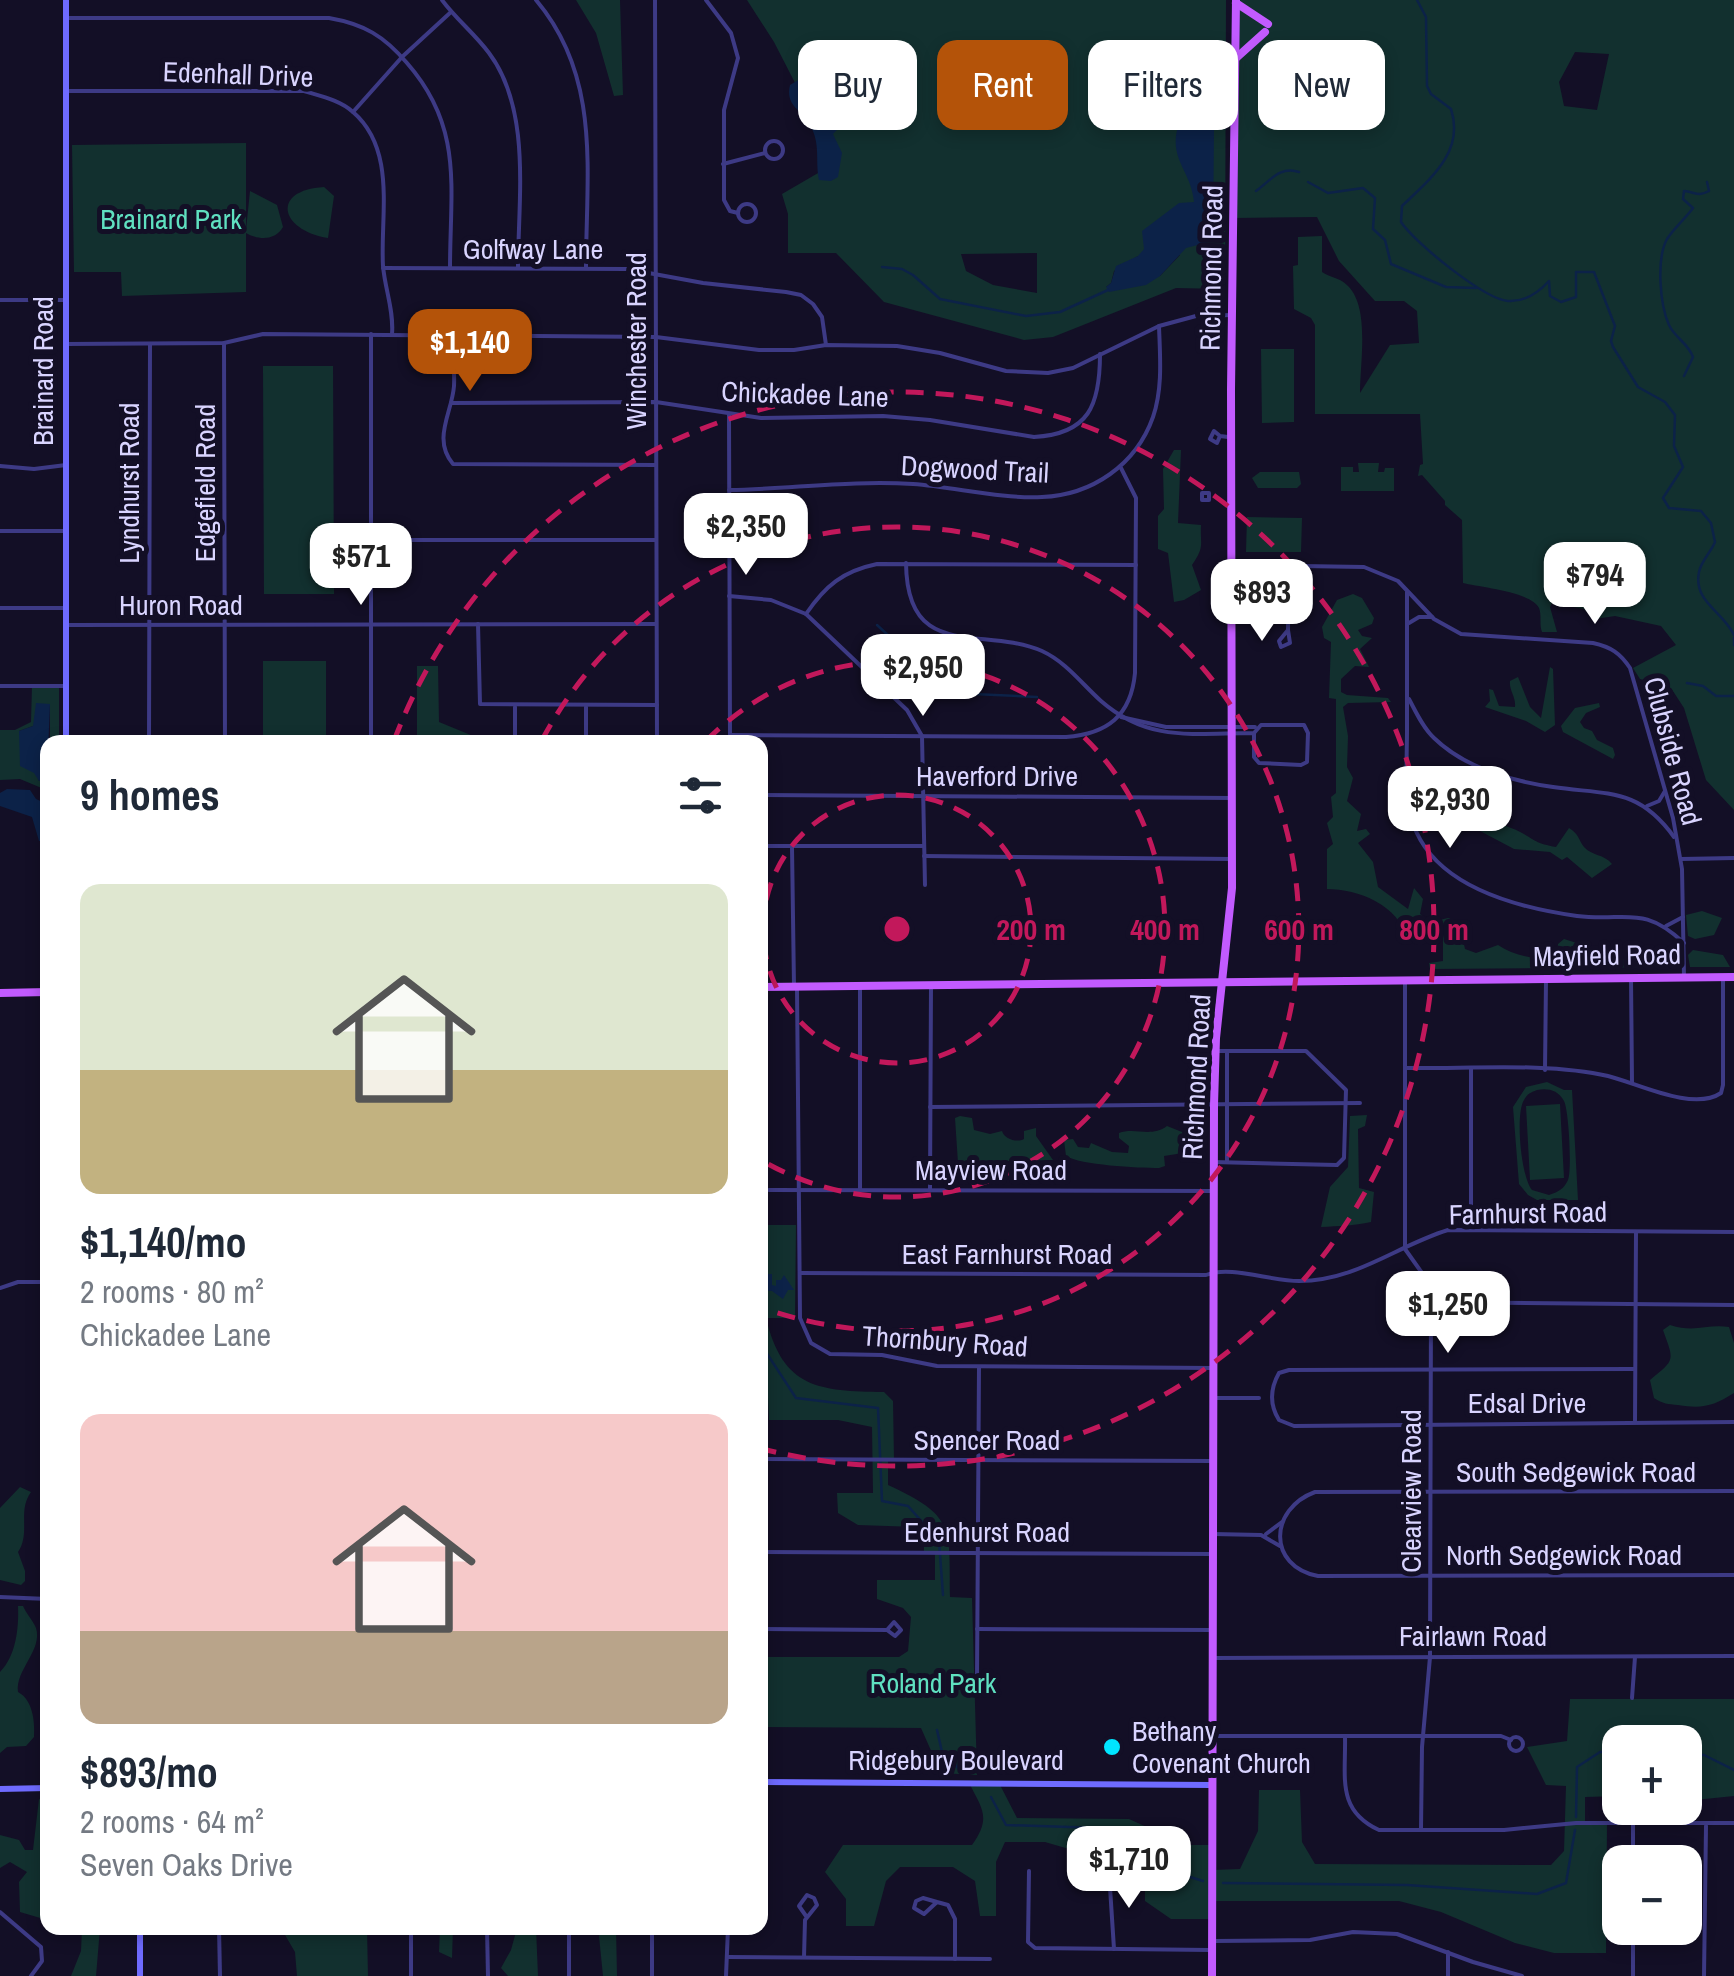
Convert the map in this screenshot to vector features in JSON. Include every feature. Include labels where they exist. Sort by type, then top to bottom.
[{"type":"main road","name":"Brainard Road","points":[[66,0],[66,735]]},
{"type":"main road","points":[[1236,2],[1266,28],[1238,56]]},
{"type":"main road","name":"Richmond Road","points":[[1235,40],[1236,2]]},
{"type":"main road","name":"Richmond Road","points":[[1212,1976],[1214,1105],[1215,1051],[1233,859],[1234,130]]},
{"type":"main road","name":"Mayfield Road","points":[[768,987],[1734,977]]},
{"type":"main road","points":[[0,993],[40,992]]},
{"type":"main road","name":"Ridgebury Boulevard","points":[[768,1782],[1212,1785]]},
{"type":"main road","points":[[0,1788],[40,1788]]},
{"type":"main road","points":[[140,1935],[140,1976]]},
{"type":"street","points":[[442,0],[490,54],[513,102],[518,127],[518,268]]},
{"type":"street","points":[[536,0],[566,42],[584,94],[586,268]]},
{"type":"street","name":"Winchester Road","points":[[655,0],[657,735]]},
{"type":"street","points":[[706,0],[731,33],[738,52],[724,110],[723,164],[725,204],[738,213]]},
{"type":"street","points":[[392,334],[383,268],[382,169],[379,152],[354,112],[402,57],[452,12]]},
{"type":"street","points":[[66,18],[329,18],[356,22],[375,32],[402,57],[430,93],[445,126],[450,153],[450,268]]},
{"type":"street","name":"Edenhall Drive","points":[[66,91],[304,91],[354,112]]},
{"type":"street","points":[[723,164],[765,153]]},
{"type":"street","name":"Golfway Lane","points":[[383,268],[627,269],[800,295],[814,304],[822,317],[826,345]]},
{"type":"street","points":[[0,300],[66,300]]},
{"type":"street","points":[[66,344],[224,343],[262,334],[656,338],[758,350],[826,345],[897,346],[1020,374],[1048,374],[1073,368],[1160,326],[1196,316],[1232,315]]},
{"type":"street","name":"Dogwood Trail","points":[[729,490],[910,484],[1042,497],[1082,490],[1121,468],[1144,437],[1153,417],[1160,382],[1160,326]]},
{"type":"street","points":[[371,334],[371,735]]},
{"type":"street","points":[[452,336],[454,390],[444,423],[449,461],[460,466],[656,465]]},
{"type":"street","name":"Edgefield Road","points":[[224,343],[225,735]]},
{"type":"street","name":"Lyndhurst Road","points":[[149,735],[150,344]]},
{"type":"street","name":"Chickadee Lane","points":[[451,403],[656,402],[729,415],[784,419],[883,416],[1034,437],[1054,436],[1076,426],[1088,414],[1100,384],[1100,354]]},
{"type":"street","points":[[729,415],[730,735]]},
{"type":"street","points":[[1220,436],[1231,437]]},
{"type":"street","points":[[0,466],[34,469],[66,465]]},
{"type":"street","points":[[768,735],[1079,736],[1098,732],[1121,717],[1134,684],[1136,498],[1121,468]]},
{"type":"street","points":[[0,530],[65,530]]},
{"type":"street","points":[[370,540],[656,540]]},
{"type":"street","points":[[806,614],[823,590],[846,573],[876,564],[1136,566]]},
{"type":"street","points":[[906,564],[908,593],[915,609],[939,632],[964,640],[1023,644],[1047,654],[1121,717],[1166,727],[1254,734]]},
{"type":"street","name":"Clubside Road","points":[[1231,565],[1364,566],[1407,590],[1447,628],[1474,637],[1608,646],[1620,654],[1630,668],[1680,859],[1684,976]]},
{"type":"street","points":[[1288,630],[1289,566]]},
{"type":"street","points":[[1407,590],[1409,808],[1424,846],[1450,874],[1509,902],[1547,912],[1643,917],[1666,926],[1684,943]]},
{"type":"street","points":[[730,596],[762,598],[806,614],[907,710],[922,736],[925,885]]},
{"type":"street","points":[[0,608],[65,608]]},
{"type":"street","points":[[1407,627],[1416,618],[1432,616]]},
{"type":"street","points":[[478,624],[480,704],[657,706]]},
{"type":"street","name":"Huron Road","points":[[66,625],[656,624]]},
{"type":"street","points":[[0,686],[66,686]]},
{"type":"street","points":[[1407,697],[1430,735],[1455,755],[1526,782],[1623,795],[1658,817],[1676,841]]},
{"type":"street","points":[[515,706],[515,735]]},
{"type":"street","points":[[586,706],[586,735]]},
{"type":"street","points":[[1232,730],[1258,727],[1306,726],[1307,762],[1262,764],[1254,756],[1254,734],[1258,727]]},
{"type":"street","points":[[1646,807],[1658,801],[1665,791]]},
{"type":"street","name":"Haverford Drive","points":[[768,796],[1233,798]]},
{"type":"street","points":[[768,846],[924,846]]},
{"type":"street","name":"Thornbury Road","points":[[792,846],[800,1273],[802,1328],[806,1336],[820,1350],[882,1355],[937,1366],[1213,1368]]},
{"type":"street","points":[[924,856],[1233,859]]},
{"type":"street","points":[[1680,859],[1734,858]]},
{"type":"street","points":[[1666,926],[1683,917]]},
{"type":"street","points":[[1404,1068],[1582,1071],[1632,1082],[1673,1097],[1716,1096],[1722,1089],[1723,977]]},
{"type":"street","points":[[1631,978],[1632,1082]]},
{"type":"street","points":[[1545,1070],[1546,979]]},
{"type":"street","name":"Clearview Road","points":[[1404,980],[1405,1249],[1422,1273],[1431,1302],[1430,1656],[1421,1830]]},
{"type":"street","points":[[860,986],[860,1190]]},
{"type":"street","points":[[930,986],[930,1190]]},
{"type":"street","points":[[1214,1162],[1337,1166],[1344,1158],[1346,1103],[1343,1084],[1306,1052],[1215,1051]]},
{"type":"street","points":[[1227,1163],[1228,1051]]},
{"type":"street","points":[[1470,1069],[1471,1229]]},
{"type":"street","points":[[930,1107],[1360,1103]]},
{"type":"street","name":"Mayview Road","points":[[770,1190],[1214,1191]]},
{"type":"street","name":"Farnhurst Road","points":[[1214,1272],[1278,1280],[1329,1278],[1367,1267],[1414,1242],[1448,1230],[1734,1232]]},
{"type":"street","points":[[1635,1422],[1636,1231]]},
{"type":"street","name":"East Farnhurst Road","points":[[800,1273],[1206,1276],[1214,1272]]},
{"type":"street","points":[[0,1288],[18,1282],[40,1282]]},
{"type":"street","points":[[1431,1302],[1734,1305]]},
{"type":"street","points":[[977,1680],[978,1367]]},
{"type":"street","points":[[1213,1398],[1258,1398],[1272,1388],[1279,1374],[1288,1370],[1635,1370]]},
{"type":"street","points":[[1272,1388],[1273,1407]]},
{"type":"street","name":"Edsal Drive","points":[[1258,1398],[1273,1407],[1279,1420],[1294,1426],[1734,1422]]},
{"type":"street","name":"Spencer Road","points":[[768,1460],[1213,1461]]},
{"type":"street","name":"South Sedgewick Road","points":[[1261,1535],[1283,1521],[1290,1505],[1315,1492],[1734,1491]]},
{"type":"street","points":[[1283,1521],[1283,1550]]},
{"type":"street","points":[[1213,1534],[1261,1535]]},
{"type":"street","name":"North Sedgewick Road","points":[[1261,1535],[1283,1550],[1301,1571],[1318,1576],[1734,1574]]},
{"type":"street","name":"Edenhurst Road","points":[[768,1552],[1213,1554]]},
{"type":"street","points":[[1,1599],[40,1598]]},
{"type":"street","points":[[768,1628],[887,1630]]},
{"type":"street","points":[[978,1629],[1213,1630]]},
{"type":"street","points":[[1632,1698],[1635,1656]]},
{"type":"street","name":"Fairlawn Road","points":[[1213,1658],[1734,1656]]},
{"type":"street","points":[[1212,1736],[1502,1736],[1510,1740]]},
{"type":"street","points":[[1345,1737],[1346,1797],[1356,1815],[1380,1830],[1504,1830],[1602,1823]]},
{"type":"street","points":[[1702,1824],[1734,1824]]},
{"type":"street","points":[[1704,1976],[1706,1824]]},
{"type":"street","points":[[1029,1871],[1028,1942],[1035,1948],[1114,1950],[1310,1940],[1375,1932],[1397,1934],[1522,1976]]},
{"type":"street","points":[[1109,1872],[1114,1950]]},
{"type":"street","points":[[937,1902],[948,1906],[955,1918],[955,1959]]},
{"type":"street","points":[[0,1912],[42,1948],[42,1961],[31,1976]]},
{"type":"street","points":[[804,1957],[806,1916]]},
{"type":"street","points":[[219,1935],[220,1976]]},
{"type":"street","points":[[411,1935],[411,1976]]},
{"type":"street","points":[[488,1935],[488,1976]]},
{"type":"street","points":[[569,1935],[569,1976]]},
{"type":"street","points":[[652,1935],[652,1976]]},
{"type":"street","points":[[726,1976],[728,1935]]},
{"type":"street","points":[[1632,1945],[1632,1976]]},
{"type":"street","points":[[1448,1952],[1448,1976]]},
{"type":"street","points":[[728,1957],[990,1959]]},
{"type":"green space","points":[[576,0],[620,0],[623,95],[614,96],[596,33]]},
{"type":"green space","points":[[747,0],[1226,0],[1226,40],[1088,40],[1088,130],[1226,130],[1225,289],[1176,288],[1053,337],[1024,340],[884,302],[836,253],[788,253],[788,214],[782,194],[825,169],[825,141],[819,130],[917,130],[917,40],[798,40],[798,89]],"holes":[[[1037,253],[1037,293],[993,285],[966,271],[961,254]],[[1180,255],[1160,276],[1106,287],[1114,271],[1138,256]]]},
{"type":"green space","points":[[1236,0],[1734,0],[1734,810],[1706,780],[1684,708],[1671,688],[1640,679],[1633,668],[1676,645],[1661,626],[1615,616],[1595,619],[1584,609],[1552,603],[1557,632],[1542,632],[1540,611],[1534,602],[1516,594],[1463,583],[1462,520],[1422,475],[1418,476],[1423,464],[1420,414],[1315,414],[1315,325],[1311,318],[1294,309],[1293,266],[1298,265],[1298,237],[1322,236],[1322,272],[1345,283],[1355,296],[1362,336],[1360,393],[1390,345],[1419,343],[1417,311],[1404,301],[1375,301],[1339,261],[1317,217],[1234,218],[1235,130],[1238,130]],"holes":[[[1575,52],[1609,54],[1597,110],[1564,106],[1559,82]]]},
{"type":"green space","name":"Brainard Park","points":[[246,143],[246,230],[250,191],[277,205],[283,227],[266,238],[246,233],[246,292],[122,296],[121,272],[74,272],[72,145]]},
{"type":"green space","points":[[324,187],[334,196],[328,238],[299,227],[288,211],[295,195]]},
{"type":"green space","points":[[1261,349],[1294,349],[1294,422],[1262,423]]},
{"type":"green space","points":[[263,366],[333,366],[334,594],[264,594]]},
{"type":"green space","points":[[1174,450],[1181,450],[1178,523],[1201,525],[1199,554],[1192,565],[1201,590],[1174,602],[1168,553],[1158,549],[1158,516],[1164,509],[1163,469]]},
{"type":"green space","points":[[1358,463],[1379,463],[1378,472],[1394,468],[1394,491],[1341,491],[1341,467],[1353,467],[1353,472],[1359,472]]},
{"type":"green space","points":[[1260,472],[1299,472],[1301,484],[1297,488],[1258,488],[1252,478]]},
{"type":"green space","points":[[1247,517],[1302,518],[1301,552],[1246,552]]},
{"type":"green space","points":[[1353,594],[1362,598],[1374,618],[1372,624],[1358,630],[1362,636],[1372,638],[1360,649],[1369,667],[1355,666],[1341,679],[1341,692],[1388,698],[1391,702],[1348,703],[1343,707],[1348,736],[1347,767],[1353,778],[1347,801],[1361,814],[1357,831],[1366,829],[1370,834],[1358,843],[1373,862],[1378,887],[1408,909],[1414,888],[1423,899],[1420,914],[1431,922],[1448,918],[1459,922],[1465,949],[1476,953],[1498,945],[1527,957],[1557,957],[1558,944],[1564,939],[1580,944],[1595,959],[1627,959],[1656,954],[1676,945],[1676,967],[1430,969],[1429,963],[1443,961],[1443,939],[1407,939],[1395,917],[1376,901],[1327,889],[1327,849],[1333,844],[1327,823],[1333,817],[1331,797],[1336,793],[1336,699],[1329,698],[1331,642],[1324,638],[1322,627],[1337,600]]},
{"type":"green space","points":[[263,661],[326,661],[326,735],[263,735]]},
{"type":"green space","points":[[417,666],[438,666],[439,722],[471,735],[417,735]]},
{"type":"green space","points":[[1550,667],[1555,725],[1545,732],[1485,707],[1490,701],[1489,689],[1499,706],[1515,707],[1510,681],[1518,677],[1530,707],[1541,718]]},
{"type":"green space","points":[[32,686],[59,686],[59,735],[50,735],[50,705],[33,726],[19,731],[40,787],[20,779],[0,780],[0,730],[15,730],[31,722]]},
{"type":"green space","points":[[1599,703],[1600,707],[1586,713],[1580,722],[1597,740],[1613,748],[1613,759],[1563,732],[1561,726],[1575,708]]},
{"type":"green space","points":[[1469,798],[1475,799],[1487,819],[1547,845],[1556,847],[1569,828],[1587,850],[1612,864],[1592,878],[1567,857],[1562,860],[1550,852],[1514,849],[1465,823],[1463,809]]},
{"type":"green space","points":[[1702,911],[1722,918],[1714,935],[1695,939],[1688,936],[1686,915]]},
{"type":"green space","points":[[1693,950],[1723,955],[1730,967],[1690,967],[1688,955]]},
{"type":"green space","points":[[1547,1082],[1572,1090],[1578,1200],[1537,1200],[1519,1184],[1513,1107],[1526,1087]],"holes":[[[1552,1091],[1562,1097],[1569,1128],[1568,1180],[1549,1195],[1532,1190],[1520,1145],[1521,1107],[1529,1094]]]},
{"type":"green space","points":[[1560,1104],[1564,1178],[1530,1180],[1526,1106]]},
{"type":"green space","points":[[1367,1115],[1365,1126],[1358,1129],[1359,1188],[1374,1192],[1371,1222],[1321,1227],[1330,1187],[1348,1167],[1350,1116]]},
{"type":"green space","points":[[955,1118],[972,1118],[974,1130],[990,1134],[1002,1131],[1014,1140],[1024,1139],[1024,1131],[1036,1128],[1036,1136],[1053,1160],[1010,1161],[981,1169],[977,1183],[954,1181],[958,1163]]},
{"type":"green space","points":[[1167,1126],[1182,1132],[1185,1147],[1183,1153],[1164,1156],[1165,1166],[1159,1168],[1096,1164],[1066,1156],[1064,1140],[1073,1139],[1078,1147],[1089,1148],[1091,1143],[1112,1152],[1128,1153],[1129,1146],[1119,1138],[1119,1133],[1155,1131]]},
{"type":"green space","points":[[768,1225],[796,1225],[795,1318],[768,1318]]},
{"type":"green space","name":"Roland Park","points":[[768,1325],[782,1359],[807,1381],[841,1390],[884,1392],[893,1401],[894,1460],[888,1460],[888,1485],[937,1516],[948,1539],[950,1597],[972,1598],[977,1775],[941,1773],[921,1728],[768,1727],[768,1657],[899,1657],[908,1651],[911,1617],[903,1608],[877,1599],[877,1580],[935,1580],[935,1553],[924,1552],[924,1535],[917,1527],[858,1525],[838,1513],[837,1493],[873,1493],[872,1427],[838,1420],[769,1420]]},
{"type":"green space","points":[[1670,1325],[1729,1327],[1734,1343],[1734,1393],[1701,1406],[1668,1404],[1654,1398],[1650,1380],[1670,1359],[1663,1330]]},
{"type":"green space","points":[[20,1487],[31,1492],[18,1552],[25,1571],[21,1585],[0,1580],[0,1508]]},
{"type":"green space","points":[[18,1606],[23,1606],[37,1636],[18,1684],[18,1692],[32,1712],[34,1737],[26,1746],[7,1747],[0,1753],[0,1672],[15,1641]]},
{"type":"green space","points":[[1570,1699],[1734,1699],[1734,1796],[1702,1799],[1702,1725],[1602,1725],[1602,1797],[1585,1797],[1585,1823],[1607,1825],[1607,1845],[1602,1845],[1602,1945],[1606,1945],[1606,1953],[1554,1953],[1399,1901],[1213,1901],[1212,1919],[1171,1919],[1145,1901],[1145,1869],[1129,1840],[1086,1840],[1069,1849],[1045,1842],[1005,1842],[996,1862],[996,1916],[980,1916],[975,1881],[953,1867],[900,1867],[886,1881],[874,1926],[846,1926],[846,1899],[825,1872],[843,1845],[972,1845],[982,1828],[983,1814],[969,1783],[999,1783],[1017,1818],[1129,1819],[1160,1833],[1174,1833],[1175,1845],[1212,1845],[1213,1870],[1240,1869],[1258,1831],[1259,1790],[1300,1790],[1302,1842],[1315,1864],[1551,1865],[1564,1851],[1566,1786],[1546,1785],[1527,1747],[1567,1741]]},
{"type":"green space","points":[[39,1799],[40,1918],[20,1912],[19,1882],[27,1872],[10,1862],[0,1868],[0,1835],[19,1840],[25,1850],[33,1850]]},
{"type":"green space","points":[[82,1935],[99,1935],[96,1976],[71,1976],[81,1951]]},
{"type":"green space","points":[[285,1935],[367,1935],[368,1976],[297,1976],[295,1952]]},
{"type":"green space","points":[[440,1935],[453,1935],[452,1958],[439,1952]]},
{"type":"green space","points":[[515,1935],[536,1935],[538,1976],[508,1976],[501,1968]]},
{"type":"green space","points":[[616,1935],[617,1976],[603,1976],[599,1936]]},
{"type":"water","points":[[798,80],[798,111],[790,98],[790,85]]},
{"type":"water","points":[[837,130],[833,134],[842,153],[838,177],[831,181],[819,180],[813,132]]},
{"type":"water","points":[[1177,130],[1214,130],[1213,241],[1186,248],[1146,285],[1109,292],[1106,287],[1116,266],[1144,249],[1142,231],[1179,203],[1194,202],[1178,155]]},
{"type":"water","points":[[36,703],[50,704],[49,735],[40,735],[39,781],[34,773],[20,766],[19,731],[33,726]]},
{"type":"water","points":[[7,789],[30,790],[40,801],[40,841],[32,817],[0,806],[0,793]]},
{"type":"water","points":[[768,1274],[772,1274],[772,1285],[776,1286],[776,1280],[784,1275],[794,1290],[788,1290],[783,1299],[768,1291]]},
{"type":"waterway","points":[[1417,0],[1426,17],[1427,86],[1431,94],[1451,109],[1453,138],[1442,163],[1402,206],[1401,222],[1451,269],[1483,291],[1508,301],[1531,296],[1549,281],[1550,296],[1561,302],[1576,297],[1576,272],[1594,272],[1615,326],[1613,347],[1638,387],[1665,402],[1675,415],[1674,446],[1683,467],[1663,498],[1669,508],[1701,511],[1711,523],[1715,542],[1700,568],[1698,582],[1705,599],[1734,635]]},
{"type":"waterway","points":[[1256,191],[1280,173],[1299,172]]},
{"type":"waterway","points":[[1308,182],[1328,193],[1363,188],[1375,198],[1373,229],[1385,240],[1391,264],[1446,287],[1476,288]]},
{"type":"waterway","points":[[1684,376],[1693,357],[1666,316],[1660,282],[1661,258],[1667,239],[1693,208],[1683,199],[1684,191],[1705,193],[1709,191],[1707,182]]},
{"type":"waterway","points":[[882,267],[902,269],[913,275],[940,299],[1026,316],[1060,312],[1108,290]]},
{"type":"waterway","points":[[877,625],[951,693],[1037,697]]},
{"type":"waterway","points":[[1734,638],[1734,645]]},
{"type":"waterway","points":[[1687,683],[1703,686],[1716,696],[1734,696]]},
{"type":"waterway","points":[[768,1355],[796,1398],[878,1408],[882,1501],[908,1506],[939,1541],[943,1595]]},
{"type":"waterway","points":[[937,1730],[942,1752],[961,1771]]},
{"type":"waterway","points":[[1576,1817],[1577,1767],[1602,1752]]},
{"type":"waterway","points":[[1702,1755],[1734,1770]]},
{"type":"waterway","points":[[991,1797],[1006,1825],[1132,1829],[1143,1855],[1174,1872],[1203,1881]]},
{"type":"waterway","points":[[1223,1883],[1407,1885],[1537,1894],[1566,1883],[1575,1830]]},
{"type":"place","name":"Bethany Covenant Church","points":[[1112,1747]]}]
